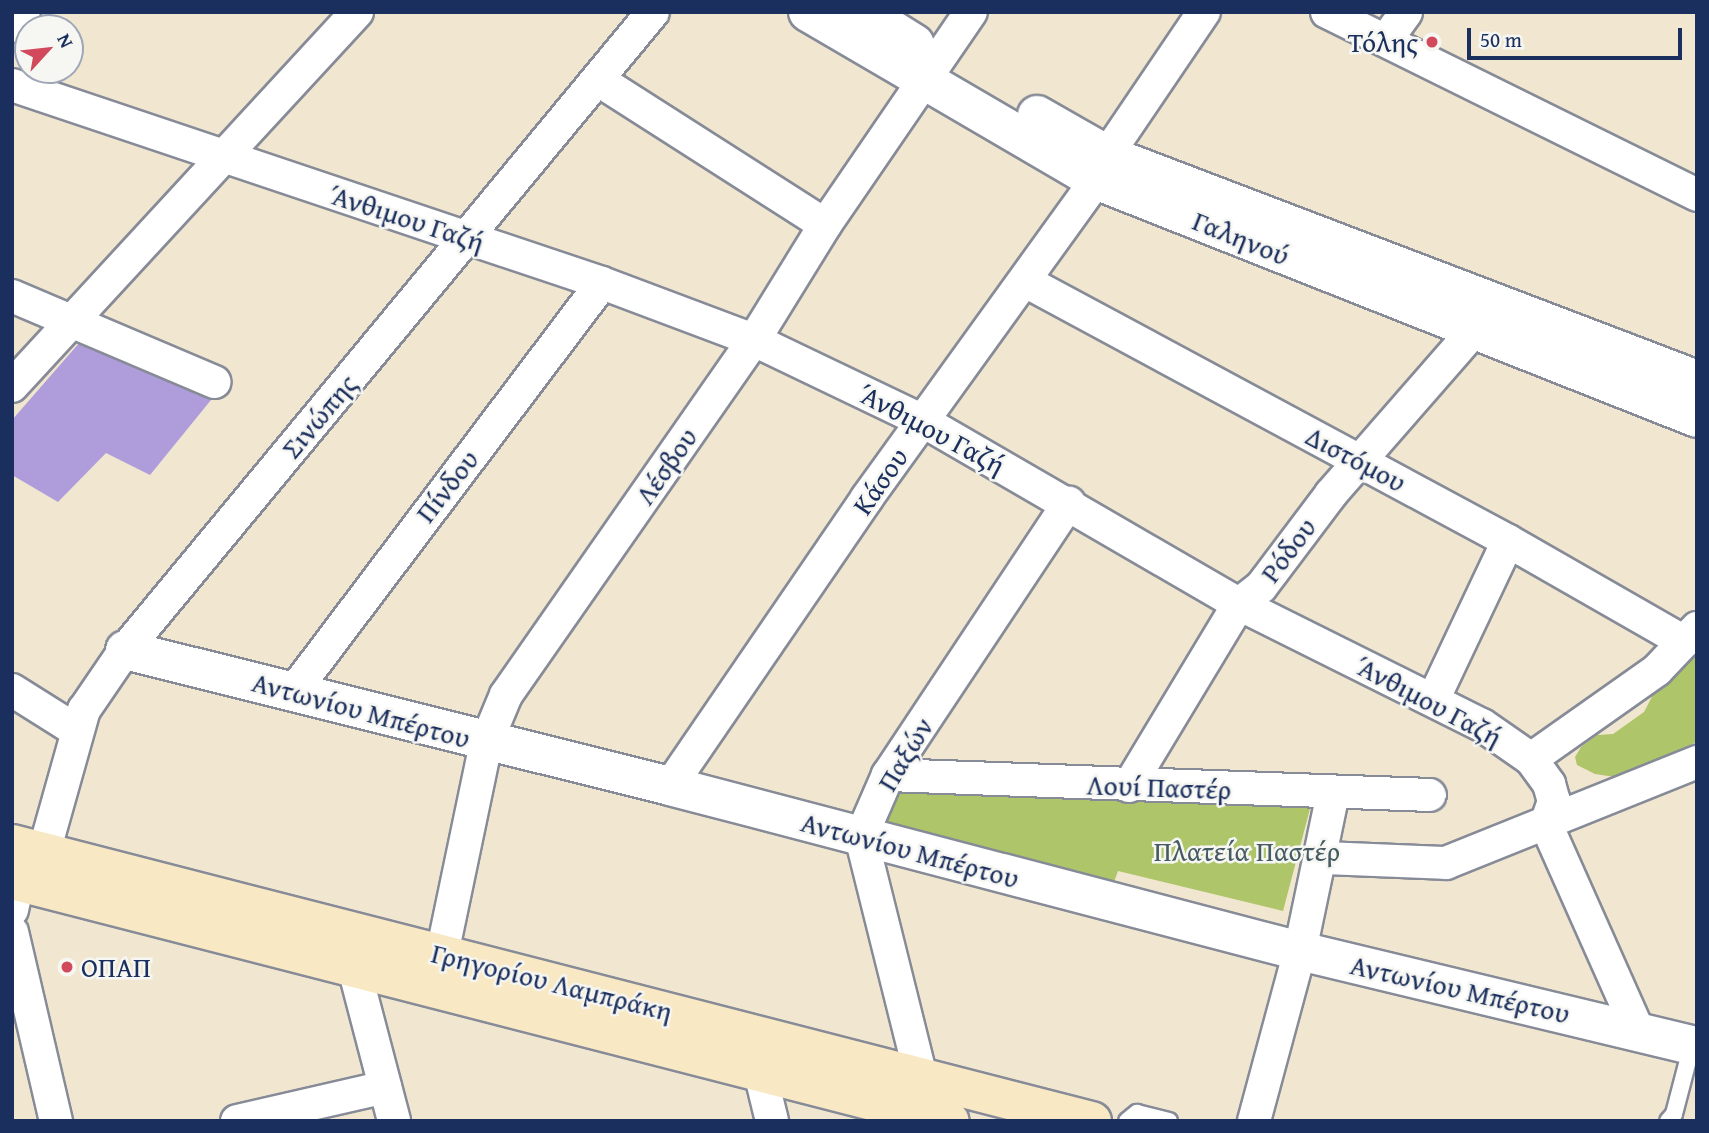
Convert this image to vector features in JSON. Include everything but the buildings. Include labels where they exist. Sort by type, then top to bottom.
[{"type":"main road","name":"Γρηγορίου Λαμπράκη","points":[[28,848],[1092,1121]]},
{"type":"main road","name":"Γρηγορίου Λαμπράκη","points":[[14,891],[354,968],[950,1121]]},
{"type":"street","points":[[12,26],[24,12]]},
{"type":"street","points":[[12,386],[357,12]]},
{"type":"street","name":"Σινώπης","points":[[28,848],[85,710],[125,650],[466,238],[600,81],[653,12]]},
{"type":"street","name":"Γαληνού","points":[[808,12],[933,69],[1101,167],[1473,331],[1697,418]]},
{"type":"street","name":"Γαληνού","points":[[864,12],[933,69]]},
{"type":"street","name":"Λέσβου","points":[[442,954],[486,743],[506,695],[754,340],[825,225],[971,12]]},
{"type":"street","name":"Κάσου","points":[[670,786],[923,421],[1025,281],[1204,12]]},
{"type":"street","points":[[1327,12],[1697,195]]},
{"type":"street","points":[[1387,40],[1406,12]]},
{"type":"street","points":[[600,81],[825,225]]},
{"type":"street","name":"Άνθιμου Γαζή","points":[[12,85],[602,283],[754,340],[923,421],[1069,503],[1239,604],[1482,726],[1531,759],[1549,785],[1554,801],[1546,824]]},
{"type":"street","name":"Γαληνού","points":[[1101,167],[1697,380]]},
{"type":"street","name":"Διστόμου","points":[[1025,281],[1508,541],[1690,635]]},
{"type":"street","name":"Πίνδου","points":[[294,691],[602,283]]},
{"type":"street","points":[[12,296],[215,382]]},
{"type":"street","name":"Ρόδου","points":[[1129,786],[1239,604],[1261,587],[1360,461],[1473,331]]},
{"type":"street","name":"Παξών","points":[[861,837],[888,775],[1069,503]]},
{"type":"street","points":[[1433,701],[1508,541]]},
{"type":"street","points":[[1531,759],[1657,670],[1690,635]]},
{"type":"street","name":"Αντωνίου Μπέρτου","points":[[125,650],[294,691],[486,743],[670,786],[1300,951],[1694,1045]]},
{"type":"street","points":[[12,690],[78,731]]},
{"type":"street","points":[[1322,858],[1446,863],[1697,762]]},
{"type":"street","name":"Λουί Παστέρ","points":[[888,775],[1430,796]]},
{"type":"street","points":[[1254,1121],[1300,951],[1322,858],[1333,793]]},
{"type":"street","points":[[1546,824],[1638,1031]]},
{"type":"street","points":[[861,837],[921,1077]]},
{"type":"street","points":[[12,932],[56,1121]]},
{"type":"street","points":[[354,968],[394,1121]]},
{"type":"street","points":[[761,1072],[772,1121]]},
{"type":"street","points":[[237,1121],[385,1087]]},
{"type":"lane","points":[[1668,1121],[1674,1114],[1694,1045]]},
{"type":"lane","points":[[1127,1121],[1137,1113],[1168,1121]]},
{"type":"green space","points":[[1697,657],[1697,742],[1615,777],[1595,774],[1577,765],[1575,757],[1581,747],[1597,735],[1613,734],[1644,712],[1667,668]]},
{"type":"green space","name":"Πλατεία Παστέρ","points":[[896,783],[1311,805],[1283,911],[1118,871],[1114,882],[883,822]]},
{"type":"place","name":"Τόλης","points":[[1432,42]]},
{"type":"place","name":"ΟΠΑΠ","points":[[67,967]]}]
